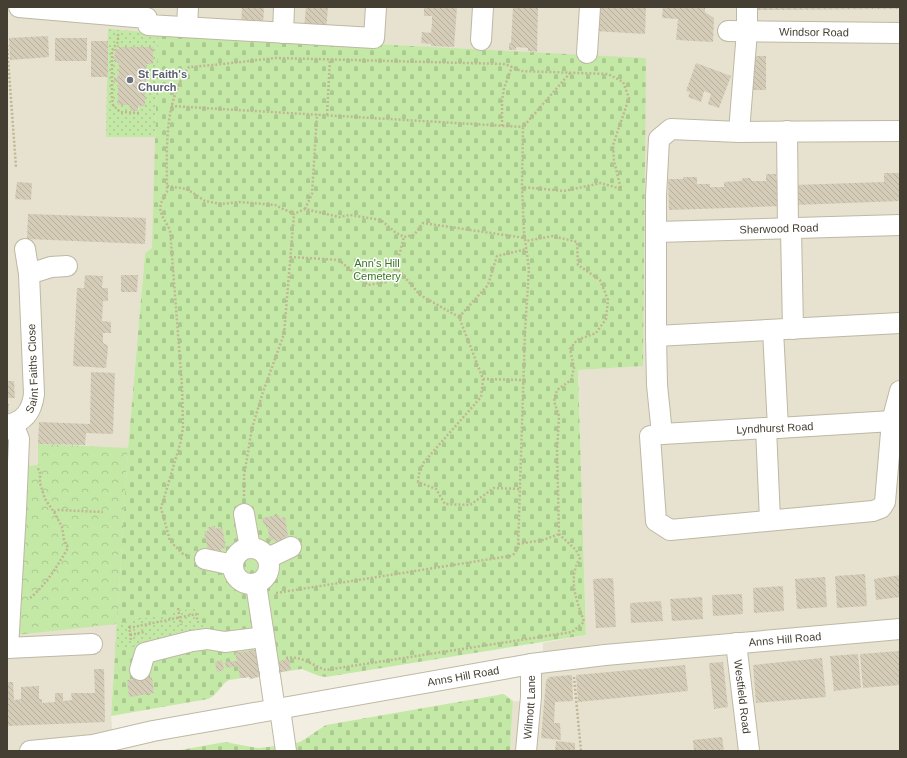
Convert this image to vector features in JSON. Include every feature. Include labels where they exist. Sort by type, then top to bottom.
[{"type":"street","points":[[19,7],[88,10],[119,16],[147,18],[148,25],[374,38],[376,7]]},
{"type":"street","points":[[187,28],[188,7]]},
{"type":"street","points":[[283,33],[284,7]]},
{"type":"street","points":[[481,40],[483,7]]},
{"type":"street","points":[[587,53],[590,7]]},
{"type":"street","points":[[739,132],[738,31],[747,7]]},
{"type":"street","name":"Windsor Road","points":[[738,31],[900,33]]},
{"type":"street","points":[[900,131],[739,132],[671,129],[659,139],[656,196],[656,521],[670,530],[873,511],[880,508],[885,502],[900,391]]},
{"type":"street","points":[[787,131],[793,329]]},
{"type":"street","name":"Sherwood Road","points":[[657,232],[900,225]]},
{"type":"street","name":"Saint Faiths Close","points":[[10,425],[23,418],[30,410],[34,394],[28,274],[25,249]]},
{"type":"street","points":[[28,274],[51,267],[67,266]]},
{"type":"street","points":[[656,336],[900,323]]},
{"type":"street","points":[[770,520],[773,330]]},
{"type":"street","name":"Lyndhurst Road","points":[[656,435],[896,421]]},
{"type":"street","points":[[10,425],[19,438],[8,648],[92,644]]},
{"type":"street","points":[[244,514],[250,548]]},
{"type":"street","points":[[268,558],[291,547]]},
{"type":"street","points":[[250,548],[260,550],[268,558],[270,566],[268,574],[263,580],[256,584],[241,581],[235,574],[233,565],[238,553],[250,548]]},
{"type":"street","points":[[205,558],[233,565]]},
{"type":"street","points":[[256,584],[269,669],[286,751]]},
{"type":"street","name":"Anns Hill Road","points":[[30,751],[88,746],[138,734],[531,664],[736,643],[900,629]]},
{"type":"street","points":[[140,670],[145,653],[192,641],[207,639],[225,642],[264,637]]},
{"type":"street","name":"Westfield Road","points":[[736,643],[748,751]]},
{"type":"street","name":"Wilmott Lane","points":[[526,751],[531,697],[531,664]]},
{"type":"path","points":[[119,16],[118,42],[112,50],[113,105],[120,112],[139,113]]},
{"type":"path","points":[[7,45],[16,167]]},
{"type":"path","points":[[205,558],[184,555],[170,541],[161,508],[181,441],[183,427],[182,386],[170,230],[160,210],[162,200],[167,192],[168,120],[171,106],[181,78],[189,67],[225,65],[276,58],[506,64],[522,71],[608,74],[623,82],[630,98],[613,145],[614,161],[621,189],[601,183],[564,191],[522,187]]},
{"type":"path","points":[[327,115],[330,59]]},
{"type":"path","points":[[502,126],[502,102],[504,88],[512,67]]},
{"type":"path","points":[[295,590],[510,556],[514,554],[518,548],[523,380],[529,270],[525,239],[522,187],[523,127],[570,73]]},
{"type":"path","points":[[171,106],[523,127]]},
{"type":"path","points":[[305,209],[312,194],[317,114]]},
{"type":"path","points":[[167,186],[187,189],[205,202],[221,204],[240,202],[275,205],[294,214],[305,209],[339,217],[350,215],[381,220],[395,232],[404,237],[414,235],[423,223],[525,239],[553,236],[577,242],[578,265],[600,280],[608,300],[606,319],[596,333],[577,340],[570,349],[574,368],[571,380],[557,390],[554,401],[559,416],[559,534],[576,550],[580,558],[575,567],[573,588],[584,622],[572,632],[326,670],[299,658],[290,657],[269,669]]},
{"type":"path","points":[[244,514],[244,476],[252,428],[284,334],[294,214]]},
{"type":"path","points":[[290,257],[340,260],[368,286],[387,282],[396,267],[404,237]]},
{"type":"path","points":[[459,317],[488,286],[497,256],[527,249]]},
{"type":"path","points":[[396,267],[420,295],[459,317],[483,379],[481,397],[424,462],[419,474],[418,482],[436,489],[445,504],[470,505],[494,488],[520,489]]},
{"type":"path","points":[[483,379],[523,380]]},
{"type":"path","points":[[11,602],[26,601],[39,590],[54,573],[68,548],[64,540],[62,527],[45,499],[40,483],[40,472],[35,463],[18,462]]},
{"type":"path","points":[[54,512],[58,510],[103,512]]},
{"type":"path","points":[[518,544],[543,540],[559,534]]},
{"type":"path","points":[[178,608],[183,632]]},
{"type":"path","points":[[132,647],[129,627],[196,614]]},
{"type":"path","points":[[137,626],[139,640]]},
{"type":"path","points":[[572,659],[582,751]]},
{"type":"shaded area","points":[[7,7],[900,7],[900,751],[510,751],[513,701],[541,702],[543,643],[586,635],[578,370],[643,365],[152,248],[145,253],[128,448],[111,716],[114,751],[7,751]]},
{"type":"green space","points":[[108,29],[158,33],[155,137],[106,137]],"holes":[[[119,47],[153,47],[153,64],[146,64],[138,111],[130,111],[130,105],[118,105],[118,82],[114,77],[118,78],[119,62],[114,62],[115,49],[119,49]]]},
{"type":"green space","name":"Ann's Hill Cemetery","points":[[158,33],[646,58],[643,366],[578,370],[586,635],[326,677],[319,676],[302,669],[229,680],[208,699],[111,716],[128,448],[145,253],[152,248]]},
{"type":"green space","points":[[38,444],[128,448],[117,624],[16,635],[22,466],[38,465]]},
{"type":"green space","points":[[199,607],[204,632],[115,650],[117,624]]},
{"type":"green space","points":[[504,694],[513,701],[510,751],[175,751],[225,742],[258,748],[285,745],[300,742],[326,725]]},
{"type":"building","points":[[242,7],[264,7],[263,27],[241,25]]},
{"type":"building","points":[[306,7],[328,7],[326,32],[304,30]]},
{"type":"building","points":[[424,7],[457,7],[454,47],[431,46],[431,44],[421,43],[422,32],[431,33],[432,23],[432,16],[424,16]]},
{"type":"building","points":[[513,7],[538,7],[537,52],[528,51],[528,48],[516,47],[516,50],[509,50],[509,43],[511,43]]},
{"type":"building","points":[[596,7],[646,7],[645,34],[595,31]]},
{"type":"building","points":[[663,7],[705,7],[705,12],[714,18],[713,42],[676,40],[678,19],[662,18]]},
{"type":"building","points":[[755,7],[900,7],[900,9],[755,10]]},
{"type":"building","points":[[48,36],[49,57],[10,60],[9,38]]},
{"type":"building","points":[[55,38],[87,38],[87,61],[55,61]]},
{"type":"building","points":[[91,41],[108,41],[108,77],[91,77]]},
{"type":"building","name":"St Faith's Church","points":[[118,47],[153,47],[153,64],[146,64],[145,106],[138,106],[138,111],[130,111],[130,105],[118,105],[118,82],[114,82],[114,77],[118,78],[119,62],[114,62],[115,49],[119,49]]},
{"type":"building","points":[[750,56],[766,56],[766,90],[751,90]]},
{"type":"building","points":[[696,63],[731,76],[719,108],[708,104],[711,94],[704,91],[701,102],[688,97],[690,92],[686,91]]},
{"type":"building","points":[[884,173],[899,173],[900,201],[795,205],[794,185],[884,182]]},
{"type":"building","points":[[766,174],[776,174],[776,179],[783,179],[784,206],[669,210],[668,179],[697,177],[697,184],[710,184],[710,187],[724,187],[724,182],[741,181],[743,178],[750,178],[752,181],[766,181]]},
{"type":"building","points":[[17,182],[32,183],[31,200],[15,199]]},
{"type":"building","points":[[28,214],[146,218],[145,244],[27,239]]},
{"type":"building","points":[[85,275],[103,276],[102,288],[108,288],[108,301],[103,301],[102,321],[111,322],[111,333],[103,333],[103,343],[107,345],[108,348],[106,368],[73,366],[77,288],[84,288]]},
{"type":"building","points":[[121,275],[138,275],[137,292],[121,292]]},
{"type":"building","points":[[91,372],[115,373],[113,434],[86,433],[85,445],[38,444],[39,422],[90,424]]},
{"type":"building","points":[[7,381],[14,381],[15,398],[7,398]]},
{"type":"building","points":[[7,404],[9,404],[8,416],[7,416]]},
{"type":"building","points":[[279,515],[280,518],[285,517],[288,536],[284,537],[285,543],[276,544],[275,539],[270,541],[267,525],[264,525],[262,518]]},
{"type":"building","points":[[215,526],[215,529],[222,527],[226,548],[220,549],[222,554],[214,555],[213,549],[208,550],[204,531],[209,531],[208,527]]},
{"type":"building","points":[[865,574],[867,606],[837,608],[835,576]]},
{"type":"building","points":[[900,575],[900,597],[876,600],[874,579]]},
{"type":"building","points":[[825,577],[827,607],[797,609],[795,579]]},
{"type":"building","points":[[613,578],[616,627],[596,628],[593,579]]},
{"type":"building","points":[[783,586],[784,611],[754,613],[753,588]]},
{"type":"building","points":[[742,594],[743,614],[713,616],[712,595]]},
{"type":"building","points":[[702,597],[703,619],[672,621],[670,599]]},
{"type":"building","points":[[661,601],[663,621],[631,623],[630,603]]},
{"type":"building","points":[[255,650],[256,653],[262,652],[274,662],[289,659],[291,670],[250,679],[249,677],[240,678],[238,666],[226,668],[225,662],[237,661],[235,653]]},
{"type":"building","points":[[900,651],[900,685],[863,688],[860,654]]},
{"type":"building","points":[[858,654],[861,688],[834,691],[830,656]]},
{"type":"building","points":[[822,658],[826,697],[756,703],[753,665]]},
{"type":"building","points":[[222,660],[224,670],[217,672],[215,662]]},
{"type":"building","points":[[723,662],[728,707],[714,709],[709,663]]},
{"type":"building","points":[[685,665],[688,691],[578,702],[576,675]]},
{"type":"building","points":[[94,669],[104,669],[105,722],[7,726],[7,682],[13,682],[14,700],[21,699],[21,687],[39,686],[39,699],[42,699],[42,703],[55,702],[55,693],[63,693],[63,701],[72,700],[71,693],[95,693]]},
{"type":"building","points":[[572,675],[573,701],[555,702],[554,723],[560,723],[561,740],[541,738],[546,681],[549,677]]},
{"type":"building","points":[[152,677],[154,693],[129,697],[127,680]]},
{"type":"building","points":[[722,737],[724,751],[694,751],[693,740]]},
{"type":"building","points":[[556,741],[575,743],[575,751],[555,751]]},
{"type":"place","name":"St Faith's Church","points":[[130,80]]}]
